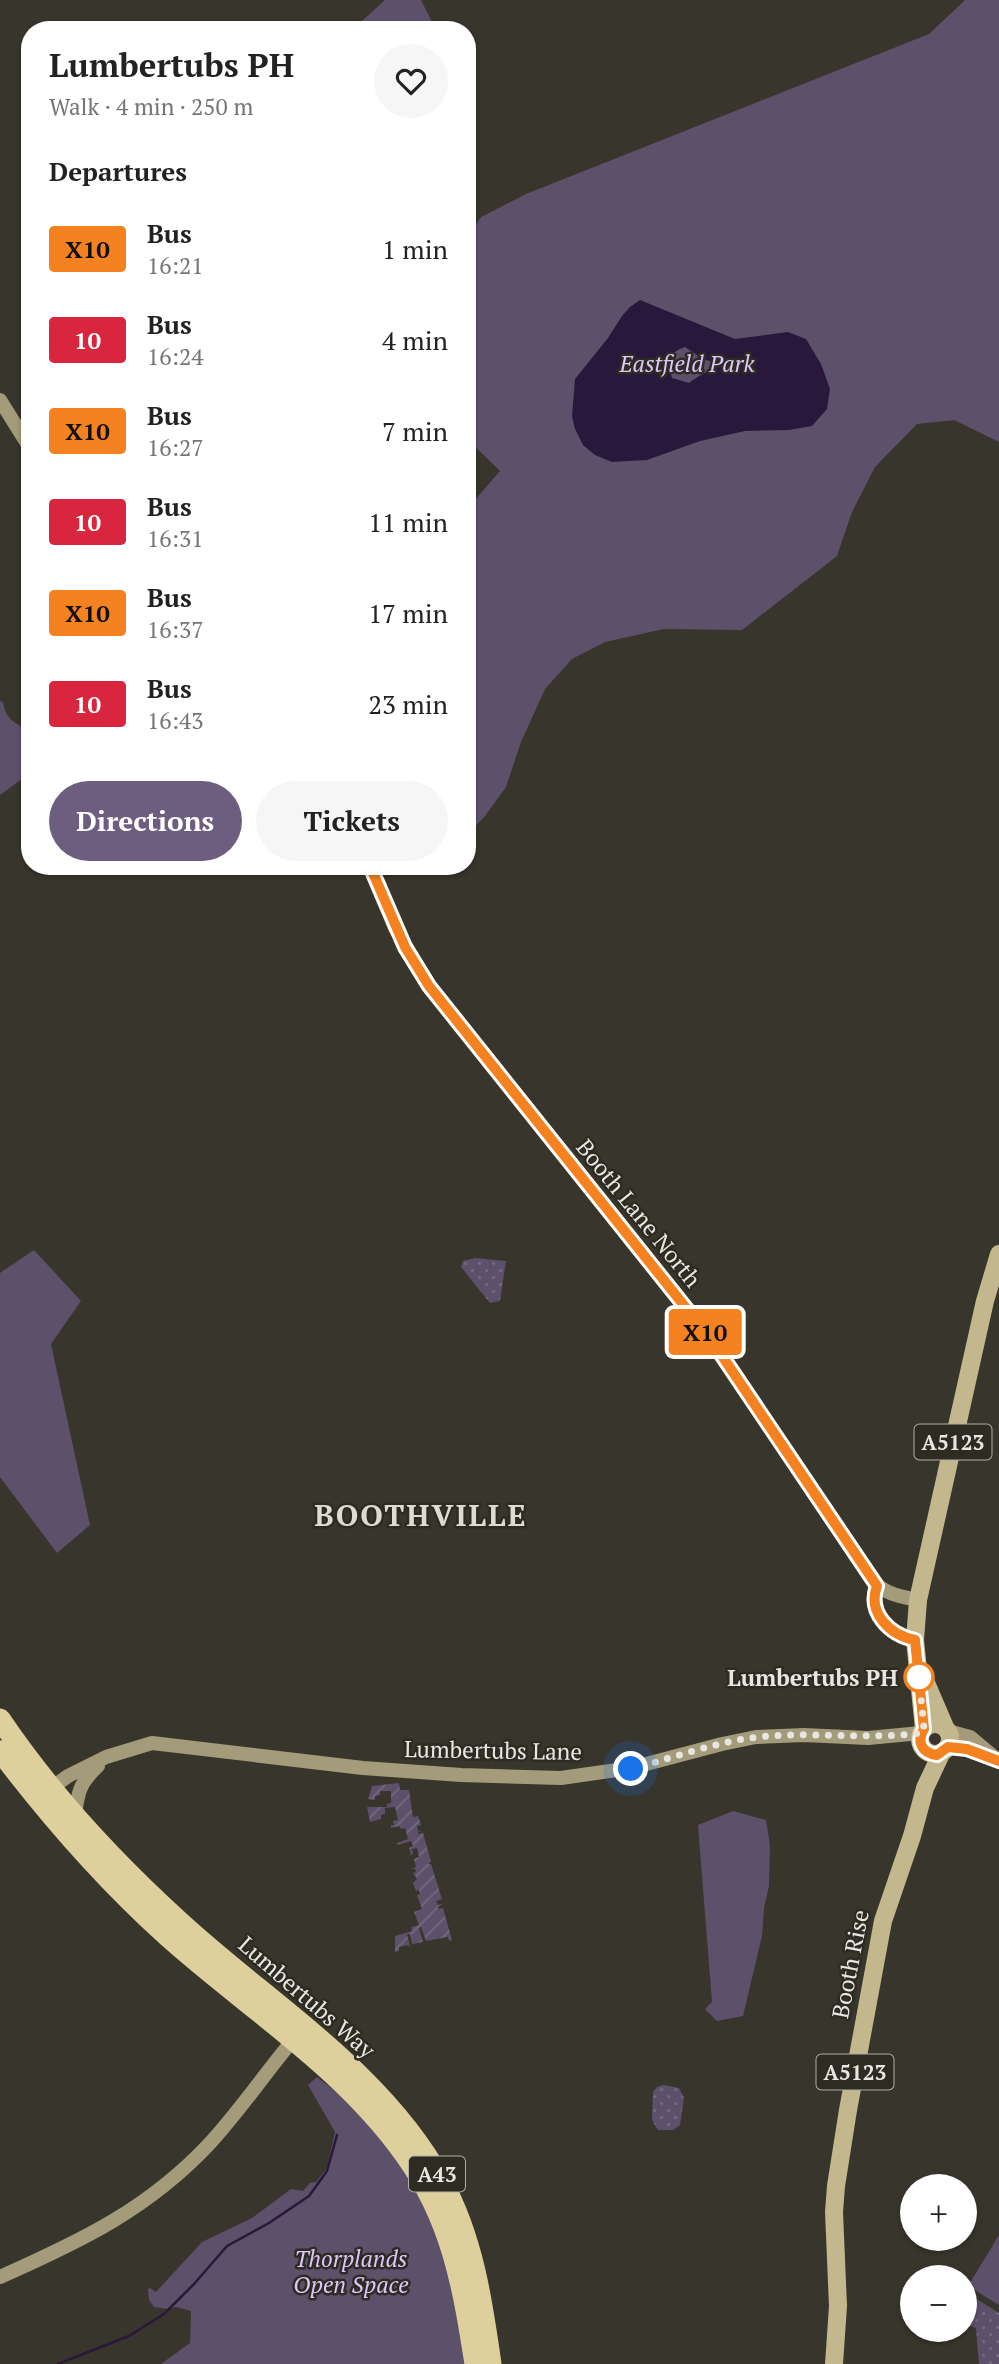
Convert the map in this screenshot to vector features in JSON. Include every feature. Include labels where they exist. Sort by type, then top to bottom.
[{"type":"highway","name":"Lumbertubs Way","points":[[0,1719],[44,1793],[97,1868],[166,1935],[378,2094],[422,2148],[442,2182],[470,2249],[480,2287],[491,2364]]},
{"type":"highway","name":"Lumbertubs Way","points":[[0,1751],[44,1793],[75,1815],[179,1921],[298,2034],[369,2110],[405,2155],[447,2233],[461,2279],[475,2364]]},
{"type":"main road","name":"A5123","points":[[936,1739],[915,1640],[918,1600],[985,1301],[999,1254]]},
{"type":"main road","name":"A5123","points":[[918,1661],[936,1705],[936,1739]]},
{"type":"main road","name":"Booth Rise","points":[[834,2364],[838,2306],[834,2237],[836,2186],[879,1939],[887,1906],[912,1836],[936,1739]]},
{"type":"street","points":[[0,400],[21,434]]},
{"type":"street","name":"Booth Lane North","points":[[373,875],[400,937],[429,986],[710,1338],[870,1577],[888,1593],[918,1600]]},
{"type":"street","points":[[936,1705],[954,1725],[997,1760]]},
{"type":"street","name":"Lumbertubs Lane","points":[[44,1793],[68,1776],[106,1757],[136,1746],[160,1743],[363,1768],[561,1778],[631,1769],[756,1737],[804,1735],[936,1739]]},
{"type":"street","points":[[936,1739],[970,1737]]},
{"type":"street","points":[[936,1739],[997,1760]]},
{"type":"street","points":[[75,1815],[78,1790],[86,1777],[106,1757]]},
{"type":"street","points":[[0,2277],[108,2226],[157,2191],[211,2142],[298,2034]]},
{"type":"green space","points":[[385,0],[421,0],[432,21],[362,21]]},
{"type":"green space","name":"Eastfield Park","points":[[965,0],[999,0],[999,442],[954,420],[917,424],[875,467],[852,512],[837,556],[742,630],[664,629],[605,642],[572,659],[545,689],[521,742],[506,787],[476,826],[476,499],[500,471],[476,448],[476,224],[481,217],[526,194],[929,34]]},
{"type":"green space","points":[[0,701],[11,720],[21,726],[21,780],[0,795]]},
{"type":"green space","points":[[34,1250],[81,1301],[51,1344],[90,1525],[57,1553],[0,1477],[0,1273]]},
{"type":"green space","points":[[475,1258],[506,1261],[500,1301],[490,1303],[461,1267],[463,1261]]},
{"type":"green space","points":[[399,1783],[400,1790],[409,1790],[413,1817],[418,1816],[421,1825],[417,1826],[418,1831],[422,1831],[418,1834],[423,1833],[431,1861],[428,1864],[431,1864],[442,1899],[436,1901],[438,1905],[442,1904],[438,1907],[443,1908],[452,1940],[449,1941],[448,1937],[426,1941],[421,1927],[419,1928],[423,1942],[412,1944],[410,1934],[407,1934],[410,1947],[399,1947],[399,1951],[395,1952],[395,1936],[412,1931],[411,1927],[419,1925],[414,1912],[422,1909],[417,1895],[420,1894],[413,1883],[417,1879],[413,1873],[416,1872],[415,1869],[411,1869],[416,1867],[414,1859],[419,1857],[417,1848],[412,1849],[413,1854],[408,1856],[411,1854],[409,1848],[413,1846],[411,1841],[398,1845],[397,1843],[408,1839],[405,1828],[391,1828],[393,1821],[398,1820],[395,1807],[385,1808],[381,1819],[370,1822],[367,1807],[387,1807],[387,1804],[391,1803],[391,1791],[380,1791],[375,1800],[368,1799],[372,1786]]},
{"type":"green space","points":[[733,1811],[766,1820],[770,1845],[769,1886],[762,1936],[743,2016],[717,2021],[705,2009],[712,2002],[698,1825]]},
{"type":"green space","name":"Thorplands Open Space","points":[[317,2077],[355,2106],[393,2150],[423,2198],[442,2246],[468,2364],[161,2364],[190,2343],[191,2311],[176,2307],[154,2307],[149,2300],[148,2289],[156,2292],[202,2242],[252,2218],[291,2189],[303,2191],[310,2183],[316,2182],[327,2168],[335,2132],[308,2085]]},
{"type":"green space","points":[[664,2085],[679,2088],[684,2098],[680,2125],[673,2130],[658,2130],[652,2120],[653,2092]]},
{"type":"green space","points":[[999,2235],[999,2305],[977,2292],[977,2271]]},
{"type":"green space","points":[[977,2299],[999,2313],[999,2364],[979,2364]]},
{"type":"shaded area","points":[[640,300],[735,339],[788,332],[806,339],[821,364],[830,389],[827,409],[812,426],[789,430],[745,431],[700,441],[647,460],[612,462],[595,455],[583,445],[575,429],[572,416],[575,379],[630,307]],"holes":[[[685,347],[703,359],[717,363],[689,383],[672,378],[670,359],[679,349]]]},
{"type":"waterway","points":[[58,2364],[129,2336],[164,2314],[227,2246],[269,2223],[309,2196],[327,2171],[337,2135]]},
{"type":"bus line","name":"X10","points":[[374,875],[395,928],[429,986],[710,1338],[877,1586],[874,1599],[883,1620],[896,1635],[915,1640],[924,1729],[920,1738],[922,1747],[925,1751],[937,1755],[948,1747],[967,1749],[999,1761]]},
{"type":"place","name":"Lumbertubs PH","points":[[919,1677]]},
{"type":"district","name":"BOOTHVILLE","points":[[421,1515]]},
{"type":"route","points":[[631,1769],[756,1737],[804,1735],[868,1738],[921,1733],[924,1729],[919,1677]]}]
